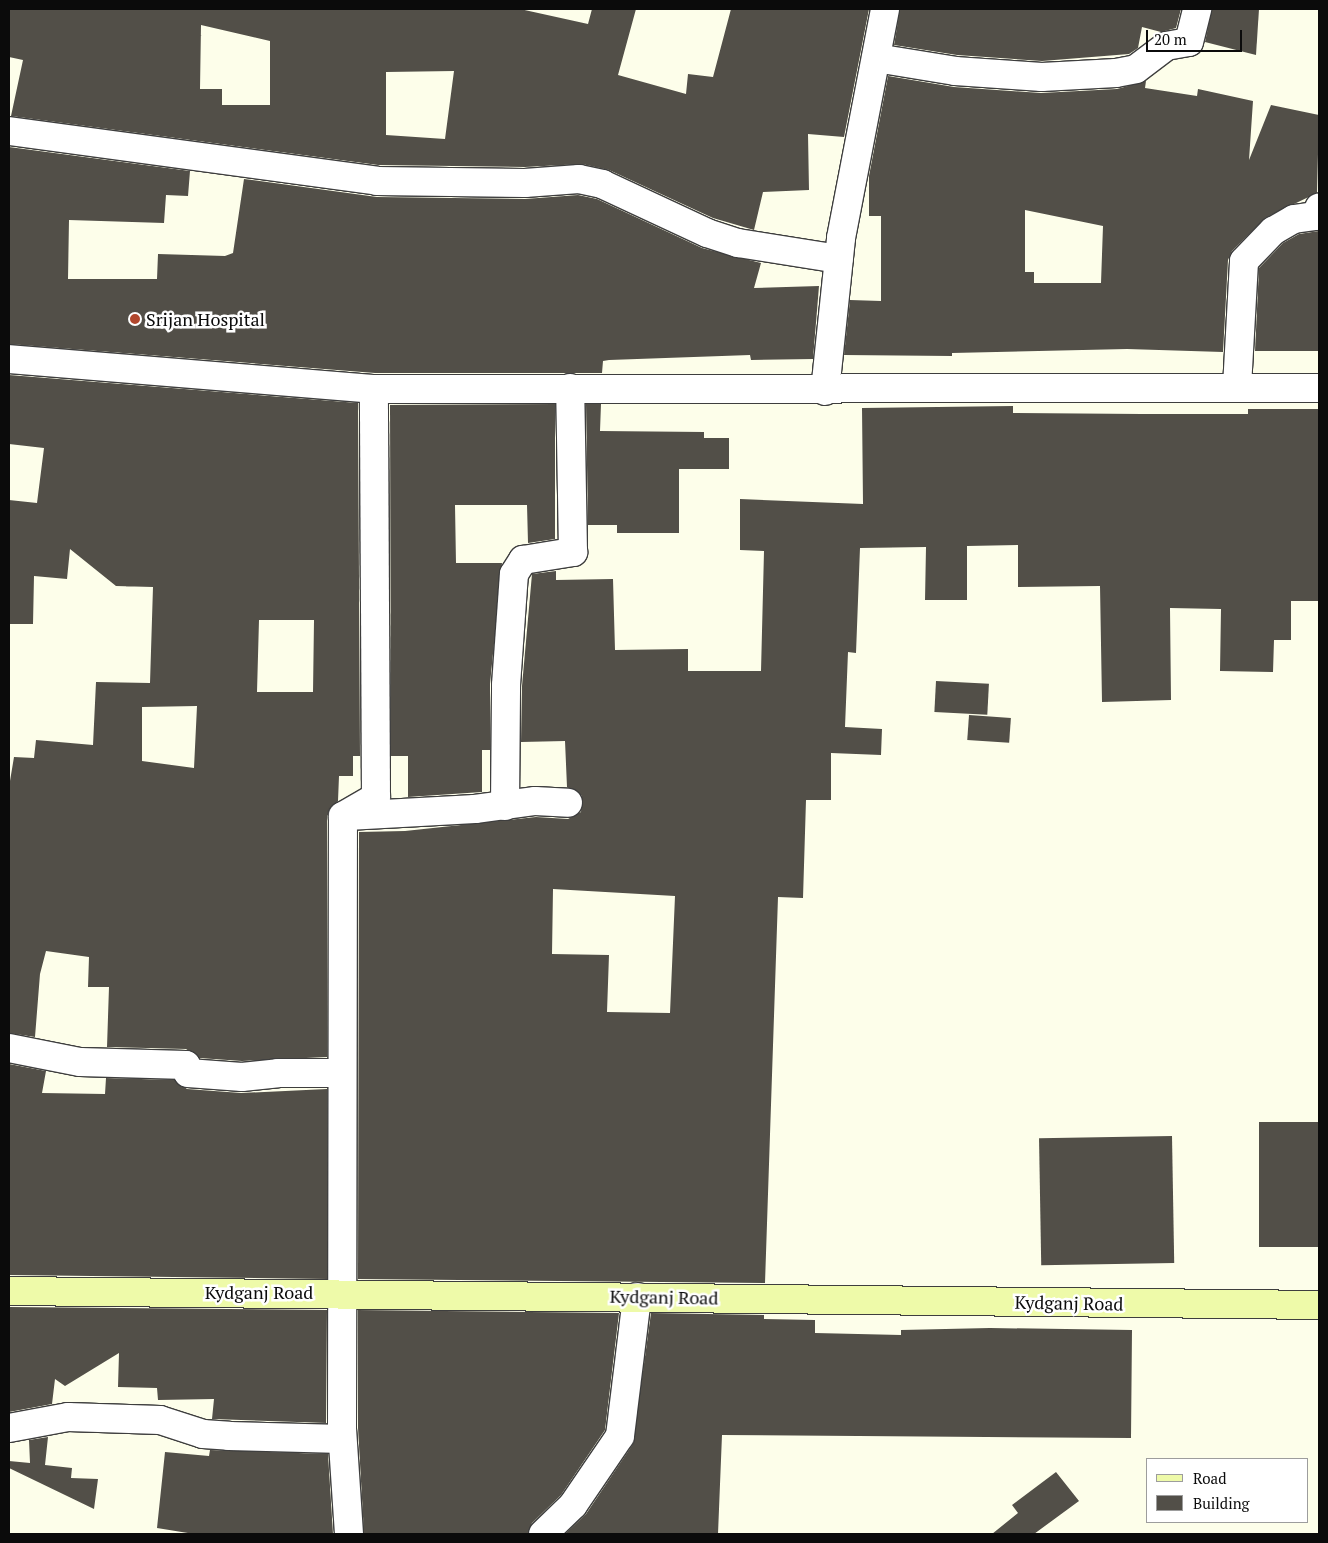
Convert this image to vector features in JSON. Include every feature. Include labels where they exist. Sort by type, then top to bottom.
[{"type":"main road","name":"Kydganj Road","points":[[9,1291],[341,1292],[1319,1304]]},
{"type":"street","points":[[825,391],[839,259],[885,9]]},
{"type":"street","points":[[876,58],[955,71],[1042,77],[1116,73],[1136,69],[1166,46],[1189,42],[1197,9]]},
{"type":"street","points":[[9,131],[377,181],[524,183],[578,179],[602,184],[730,240],[839,259]]},
{"type":"street","points":[[1237,387],[1244,261],[1273,230],[1294,219],[1318,214]]},
{"type":"street","points":[[9,359],[374,389],[570,388],[825,391],[1319,388]]},
{"type":"street","points":[[505,806],[506,684],[514,574],[523,560],[573,552],[570,388]]},
{"type":"street","points":[[343,816],[376,797],[374,389]]},
{"type":"street","points":[[343,816],[505,806],[535,801],[568,804]]},
{"type":"street","points":[[343,816],[342,1438],[349,1534]]},
{"type":"street","points":[[9,1048],[80,1062],[186,1065],[188,1073],[242,1078],[278,1073],[342,1073]]},
{"type":"street","points":[[543,1534],[573,1505],[620,1436],[637,1297]]},
{"type":"street","points":[[9,1428],[68,1417],[160,1420],[203,1434],[229,1436],[342,1438]]},
{"type":"building","points":[[9,9],[520,9],[588,24],[592,9],[636,9],[618,75],[686,94],[688,74],[713,77],[731,9],[869,9],[844,137],[808,134],[809,190],[763,192],[754,230],[713,218],[609,170],[582,164],[525,167],[378,165],[11,116],[23,60],[9,57]],"holes":[[[201,25],[270,41],[270,105],[222,105],[222,89],[200,89]],[[454,71],[445,139],[386,135],[386,72]]]},
{"type":"building","points":[[900,9],[1181,9],[1176,28],[1161,32],[1142,27],[1138,48],[1129,54],[1042,61],[957,55],[894,45]]},
{"type":"building","points":[[1212,9],[1259,9],[1256,55],[1205,42]]},
{"type":"building","points":[[888,76],[954,87],[1041,93],[1117,89],[1146,81],[1145,88],[1197,96],[1198,89],[1253,101],[1249,160],[1271,105],[1319,115],[1317,193],[1265,218],[1232,251],[1228,260],[1223,352],[1127,349],[952,353],[952,356],[844,355],[850,300],[881,301],[881,216],[869,216],[869,176]],"holes":[[[1025,210],[1103,226],[1101,283],[1034,283],[1034,272],[1025,272]]]},
{"type":"building","points":[[9,147],[190,171],[188,196],[166,195],[164,223],[69,220],[68,279],[157,279],[158,254],[225,256],[233,253],[244,179],[377,197],[525,199],[578,195],[597,199],[702,248],[761,263],[754,288],[819,286],[813,359],[751,360],[750,355],[609,360],[603,361],[602,373],[375,373],[9,344]]},
{"type":"building","points":[[1319,231],[1319,351],[1255,351],[1259,268],[1283,243],[1299,234]]},
{"type":"building","points":[[9,375],[358,403],[360,756],[353,756],[353,776],[339,776],[338,801],[327,816],[327,1057],[242,1061],[199,1058],[186,1049],[107,1047],[109,987],[88,987],[89,957],[46,951],[40,974],[35,1037],[9,1033],[9,787],[14,757],[34,758],[36,740],[93,745],[96,682],[150,683],[153,587],[116,586],[70,549],[67,579],[34,576],[33,624],[9,624],[9,500],[37,503],[44,448],[9,444]],"holes":[[[259,620],[314,620],[313,692],[257,692]],[[197,706],[194,768],[142,761],[142,707]]]},
{"type":"building","points":[[555,404],[555,539],[528,543],[527,505],[455,505],[456,563],[502,563],[490,684],[490,750],[482,750],[482,792],[408,797],[408,756],[391,756],[390,405]]},
{"type":"building","points":[[586,404],[601,404],[600,431],[704,432],[704,438],[729,438],[729,469],[679,469],[679,533],[617,533],[617,525],[588,525]]},
{"type":"building","points":[[1013,406],[1013,413],[1142,414],[1248,414],[1248,409],[1319,409],[1319,601],[1291,601],[1291,640],[1274,640],[1273,672],[1220,671],[1221,609],[1170,608],[1171,700],[1102,702],[1100,586],[1018,587],[1018,545],[967,546],[967,600],[925,600],[926,547],[860,548],[856,653],[848,652],[845,727],[882,729],[881,755],[831,753],[831,800],[806,800],[803,898],[778,897],[765,1283],[358,1279],[359,832],[405,831],[536,817],[568,819],[581,812],[582,796],[567,787],[565,741],[521,742],[522,686],[532,574],[556,571],[556,580],[613,579],[615,650],[688,649],[688,671],[761,671],[764,551],[740,550],[740,499],[863,504],[862,408]],"holes":[[[553,889],[675,896],[670,1013],[607,1012],[609,955],[552,954]]]},
{"type":"building","points":[[936,681],[989,684],[987,715],[934,712]]},
{"type":"building","points":[[969,715],[1011,718],[1009,743],[967,740]]},
{"type":"building","points":[[9,1064],[46,1071],[42,1093],[105,1094],[106,1078],[175,1080],[187,1089],[241,1093],[327,1089],[327,1279],[9,1275]]},
{"type":"building","points":[[1259,1122],[1319,1122],[1319,1247],[1259,1247]]},
{"type":"building","points":[[1172,1136],[1174,1263],[1041,1265],[1039,1138]]},
{"type":"building","points":[[9,1307],[327,1310],[326,1423],[212,1419],[214,1399],[158,1400],[157,1388],[118,1387],[119,1353],[65,1386],[55,1379],[52,1404],[9,1412]]},
{"type":"building","points":[[358,1310],[619,1313],[605,1430],[561,1495],[532,1523],[528,1534],[364,1534],[358,1428]]},
{"type":"building","points":[[651,1313],[764,1315],[764,1319],[815,1320],[815,1333],[901,1335],[901,1330],[990,1328],[1132,1330],[1131,1438],[722,1435],[718,1534],[565,1534],[586,1514],[633,1444]]},
{"type":"building","points":[[48,1437],[45,1465],[72,1468],[71,1478],[98,1479],[94,1509],[9,1468],[9,1461],[30,1463],[29,1440]]},
{"type":"building","points":[[210,1450],[328,1454],[333,1534],[194,1534],[157,1528],[165,1452],[209,1456]]},
{"type":"building","points":[[1056,1472],[1079,1501],[1034,1534],[992,1534],[1018,1513],[1012,1505]]},
{"type":"place","name":"Srijan Hospital","points":[[135,319]]}]
